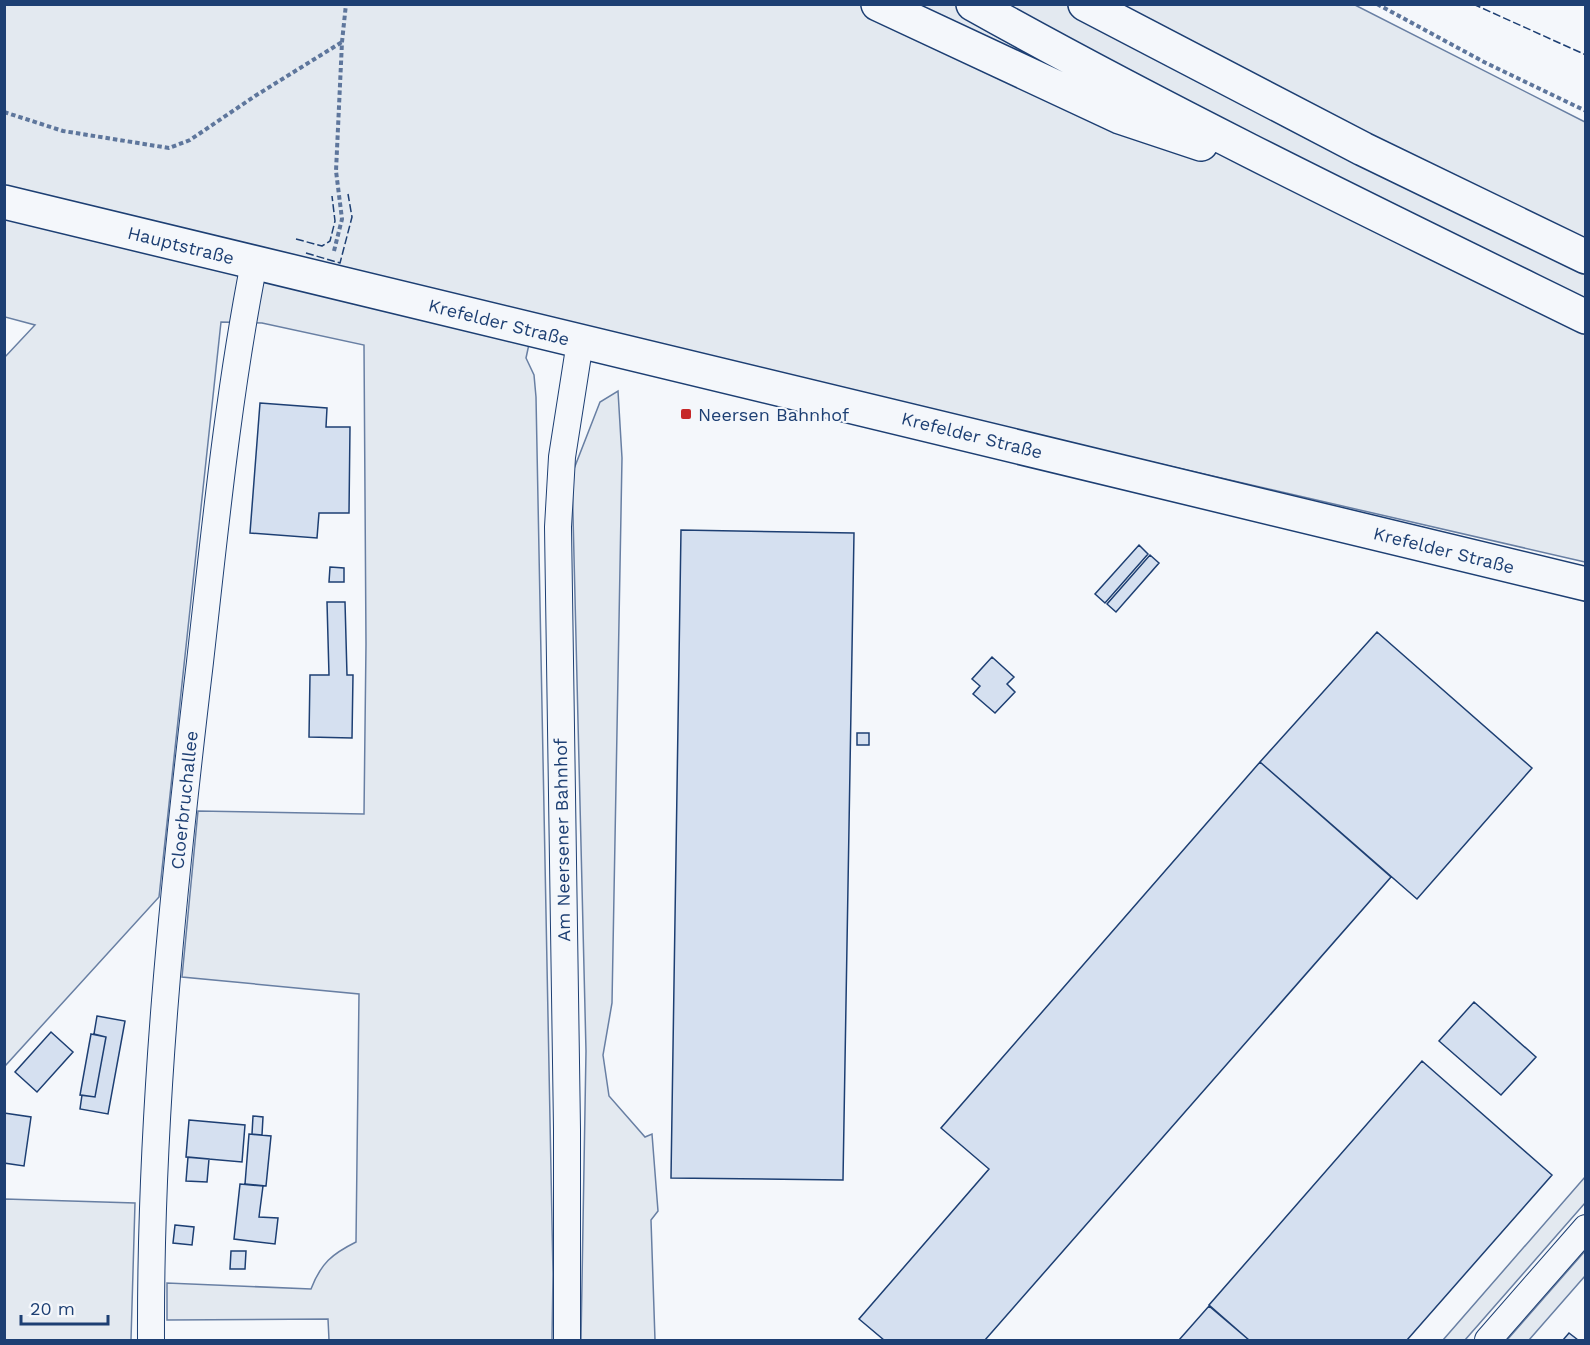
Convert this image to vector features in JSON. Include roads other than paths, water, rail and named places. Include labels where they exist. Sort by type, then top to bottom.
[{"type":"main road","points":[[878,4],[1120,117],[1314,183]]},
{"type":"main road","points":[[973,4],[1128,88],[1314,183],[1586,317]]},
{"type":"main road","points":[[1085,4],[1363,149],[1586,257]]},
{"type":"main road","name":"Hauptstraße","points":[[4,202],[358,288]]},
{"type":"main road","name":"Krefelder Straße","points":[[358,288],[1586,584]]},
{"type":"street","name":"Cloerbruchallee","points":[[151,1341],[157,1100],[168,950],[223,465],[254,263]]},
{"type":"street","name":"Am Neersener Bahnhof","points":[[567,1341],[567,1129],[558,526],[562,457],[580,342]]},
{"type":"street","points":[[1488,1341],[1586,1228]]},
{"type":"place","name":"Neersen Bahnhof","points":[[686,414]]}]
